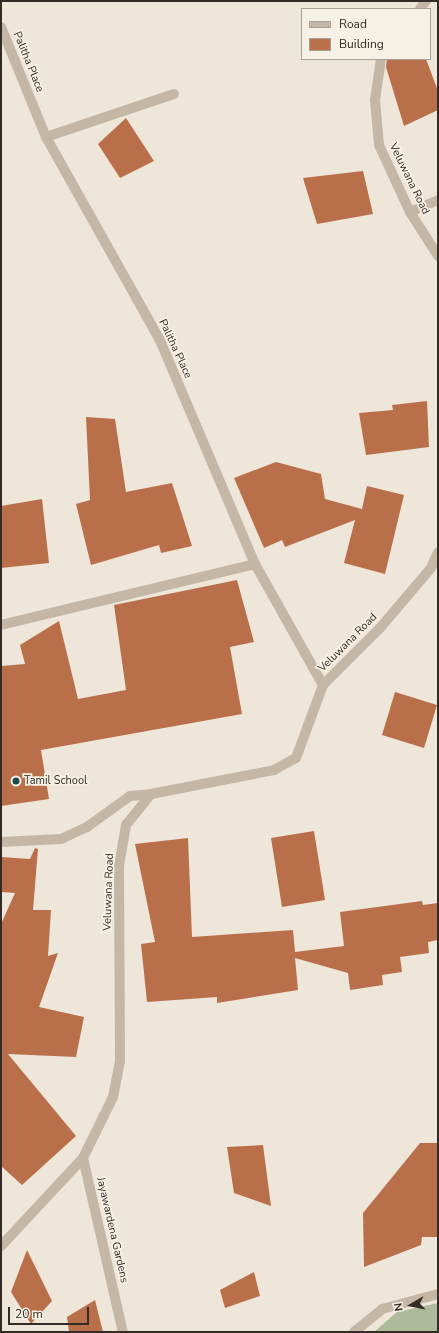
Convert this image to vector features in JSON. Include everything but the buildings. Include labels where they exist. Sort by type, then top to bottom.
[{"type":"street","name":"Palitha Place","points":[[1,27],[46,137],[158,338],[256,564],[323,685]]},
{"type":"street","name":"Veluwana Road","points":[[381,60],[375,100],[379,146],[410,212],[438,256]]},
{"type":"street","points":[[46,137],[174,94]]},
{"type":"street","points":[[410,212],[438,200]]},
{"type":"street","name":"Veluwana Road","points":[[1,1246],[83,1158],[113,1097],[120,1061],[119,866],[126,825],[151,794],[274,770],[296,758],[323,685],[380,628],[431,568],[438,552]]},
{"type":"street","points":[[1,624],[256,564]]},
{"type":"street","points":[[1,842],[61,839],[87,827],[130,796],[151,794]]},
{"type":"street","name":"Jayawardena Gardens","points":[[83,1158],[123,1332]]},
{"type":"street","points":[[354,1332],[382,1309],[438,1294]]},
{"type":"green space","points":[[438,1303],[438,1332],[374,1332],[397,1312]]},
{"type":"place","name":"Tamil School","points":[[16,781]]}]
